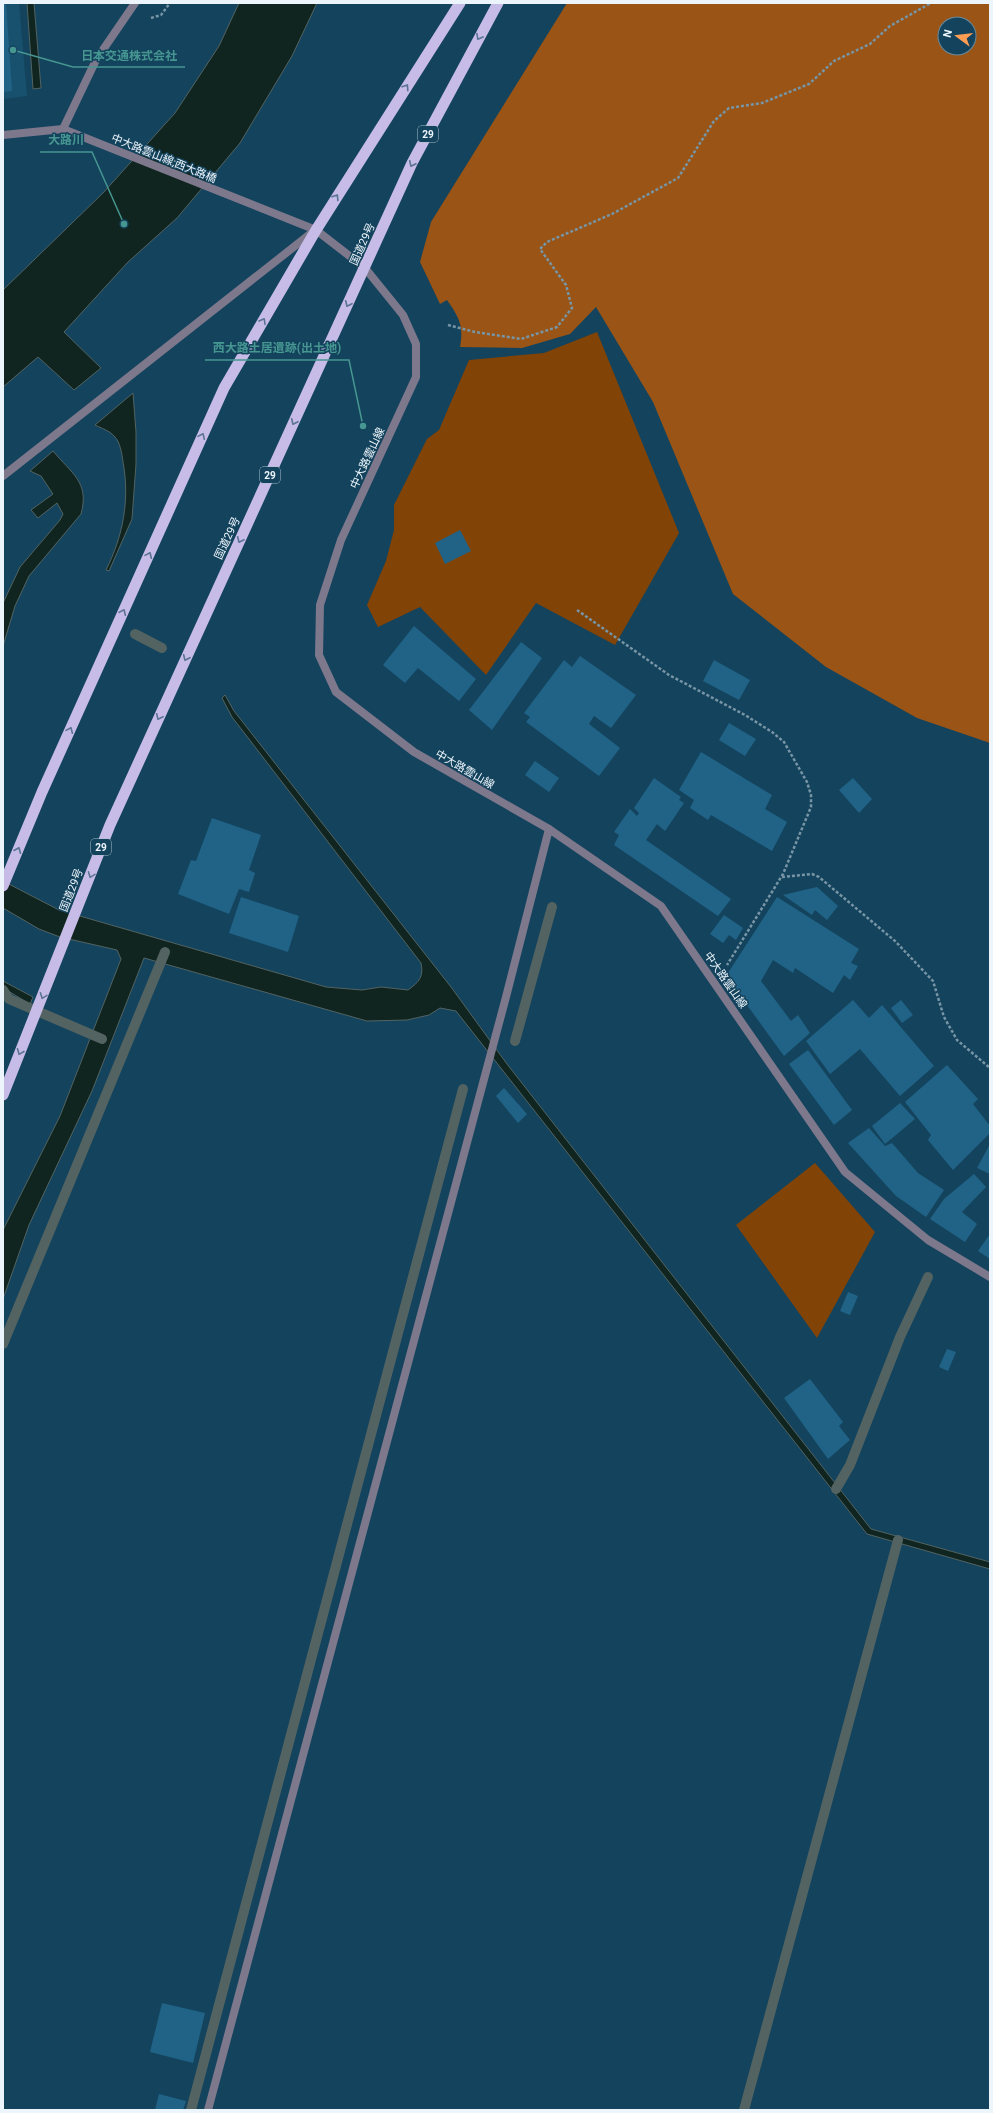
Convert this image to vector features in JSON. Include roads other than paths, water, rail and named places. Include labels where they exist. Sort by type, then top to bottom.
[{"type":"highway","points":[[3,886],[42,792],[224,388],[316,230],[460,3]]},
{"type":"highway","name":"国道29号","points":[[3,1095],[110,825],[412,163],[498,3]]},
{"type":"street","points":[[3,135],[64,130],[96,60],[135,3]]},
{"type":"street","name":"中大路雲山線;西大路橋","points":[[64,130],[256,206]]},
{"type":"street","name":"中大路雲山線","points":[[256,206],[316,230],[365,268],[403,315],[416,344],[416,377],[341,540],[320,605],[319,655],[336,692],[414,752],[549,829],[660,906],[845,1172],[928,1240],[990,1277]]},
{"type":"street","points":[[3,476],[316,230]]},
{"type":"street","points":[[208,2110],[506,997],[549,829]]},
{"type":"waterway","points":[[135,634],[162,648]]},
{"type":"waterway","points":[[515,1041],[552,907]]},
{"type":"waterway","points":[[3,1344],[165,952]]},
{"type":"waterway","points":[[3,990],[9,999],[102,1039]]},
{"type":"waterway","points":[[191,2110],[463,1089]]},
{"type":"waterway","points":[[836,1489],[850,1465],[900,1337],[928,1277]]},
{"type":"waterway","points":[[744,2110],[898,1540]]},
{"type":"place","name":"日本交通株式会社","points":[[13,50]]},
{"type":"place","name":"大路川","points":[[124,224]]},
{"type":"place","name":"西大路土居遺跡(出土地)","points":[[363,426]]}]
